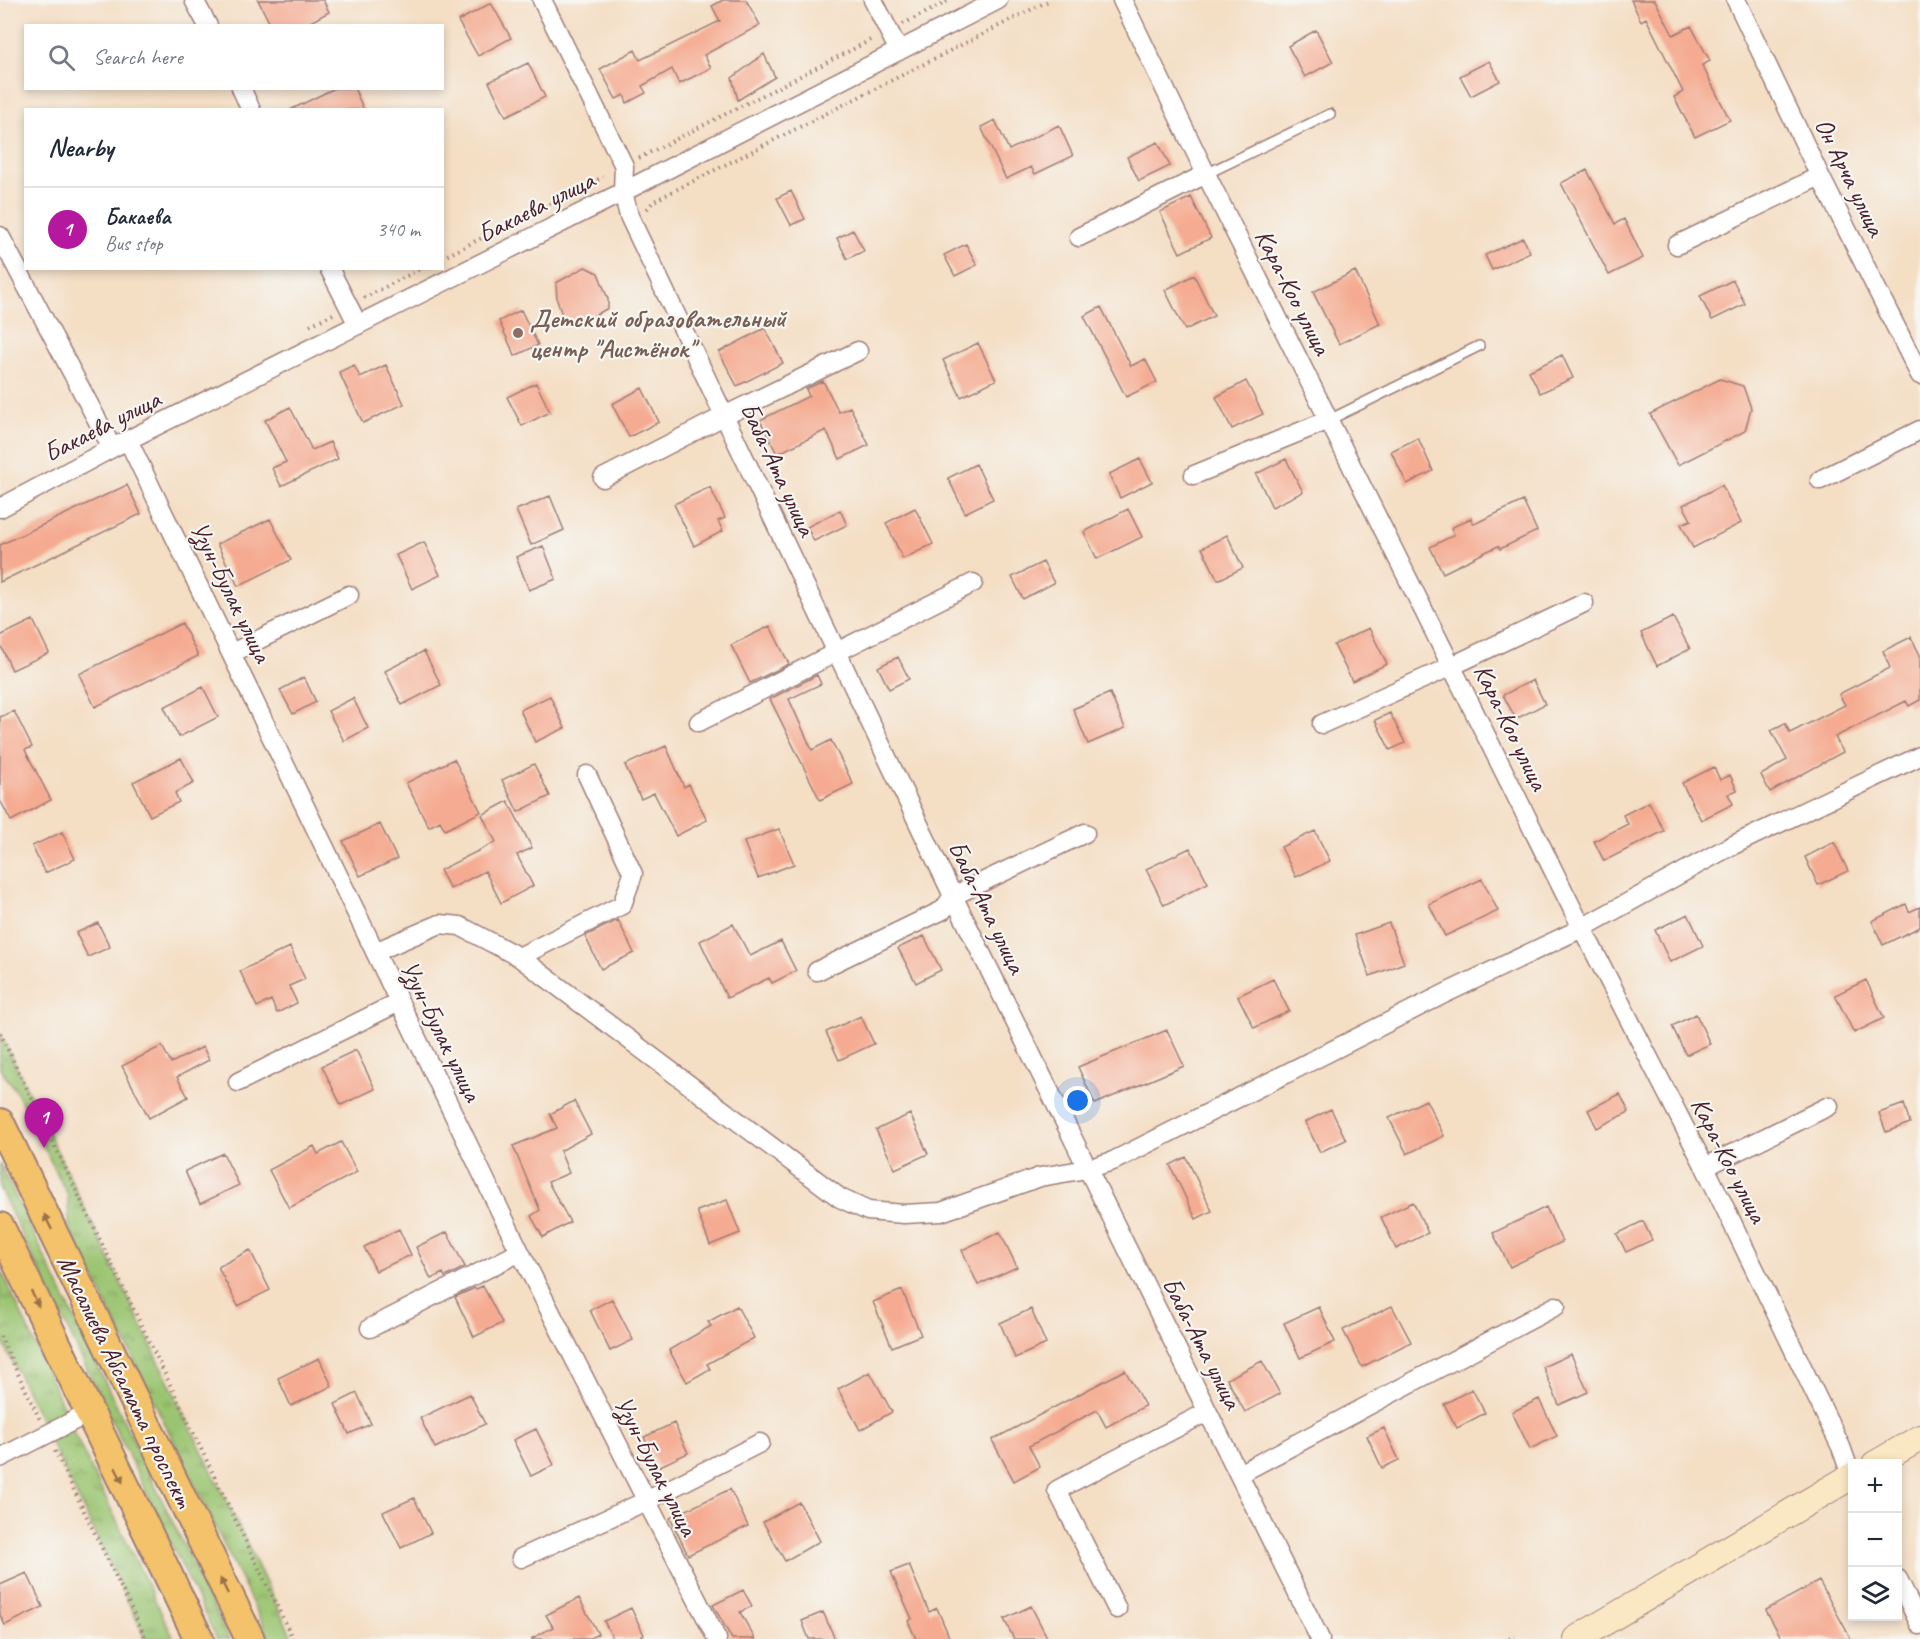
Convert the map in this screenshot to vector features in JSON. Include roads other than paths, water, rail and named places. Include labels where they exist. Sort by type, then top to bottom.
[{"type":"main road","name":"Масалиева Абсамата проспект","points":[[0,1123],[250,1639]]},
{"type":"main road","name":"Масалиева Абсамата проспект","points":[[0,1227],[199,1639]]},
{"type":"street","points":[[194,0],[207,24]]},
{"type":"street","name":"Баба-Ата улица","points":[[542,0],[624,166],[624,192],[629,216],[953,896],[1320,1639]]},
{"type":"street","points":[[873,0],[899,51]]},
{"type":"street","name":"Бакаева улица","points":[[0,508],[120,444],[624,192],[998,0]]},
{"type":"street","name":"Кара-Коо улица","points":[[1122,0],[1206,174],[1582,928],[1705,1167],[1841,1447],[1848,1466]]},
{"type":"street","name":"Он Арча улица","points":[[1736,0],[1820,176],[1920,375]]},
{"type":"street","points":[[242,90],[250,108]]},
{"type":"street","points":[[1078,237],[1206,174]]},
{"type":"street","points":[[1677,245],[1820,176]]},
{"type":"street","name":"Узун-Булак улица","points":[[0,236],[120,444],[232,653],[520,1252],[717,1639]]},
{"type":"street","points":[[330,270],[358,325]]},
{"type":"street","points":[[603,478],[858,351]]},
{"type":"street","points":[[1194,475],[1329,420]]},
{"type":"street","points":[[1820,480],[1920,430]]},
{"type":"street","points":[[699,722],[973,583]]},
{"type":"street","points":[[232,653],[349,595]]},
{"type":"street","points":[[1322,724],[1452,666],[1584,603]]},
{"type":"street","points":[[375,952],[440,924],[460,926],[519,957],[840,1198],[868,1211],[904,1214],[941,1212],[1040,1177],[1087,1169],[1113,1161],[1444,994],[1582,928],[1727,848],[1920,756]]},
{"type":"street","points":[[519,957],[622,905],[633,874],[587,775]]},
{"type":"street","points":[[817,971],[943,910],[953,896],[1085,833]]},
{"type":"street","points":[[238,1082],[399,1002]]},
{"type":"street","points":[[1705,1167],[1829,1106]]},
{"type":"street","points":[[370,1328],[520,1252]]},
{"type":"street","points":[[1239,1474],[1556,1306]]},
{"type":"street","points":[[1117,1609],[1057,1490],[1207,1412]]},
{"type":"street","points":[[0,1458],[89,1413]]},
{"type":"street","points":[[1884,1459],[1920,1438]]},
{"type":"street","points":[[521,1558],[646,1502],[760,1443]]},
{"type":"street","points":[[1576,1639],[1848,1479]]},
{"type":"street","points":[[1902,1587],[1920,1625]]},
{"type":"lane","points":[[1206,174],[1330,114]]},
{"type":"lane","points":[[1329,420],[1479,346]]},
{"type":"place","name":"Детский образовательный центр \"Аистёнок\"","points":[[518,333]]},
{"type":"place","name":"Бакаева","points":[[44,1148]]}]
